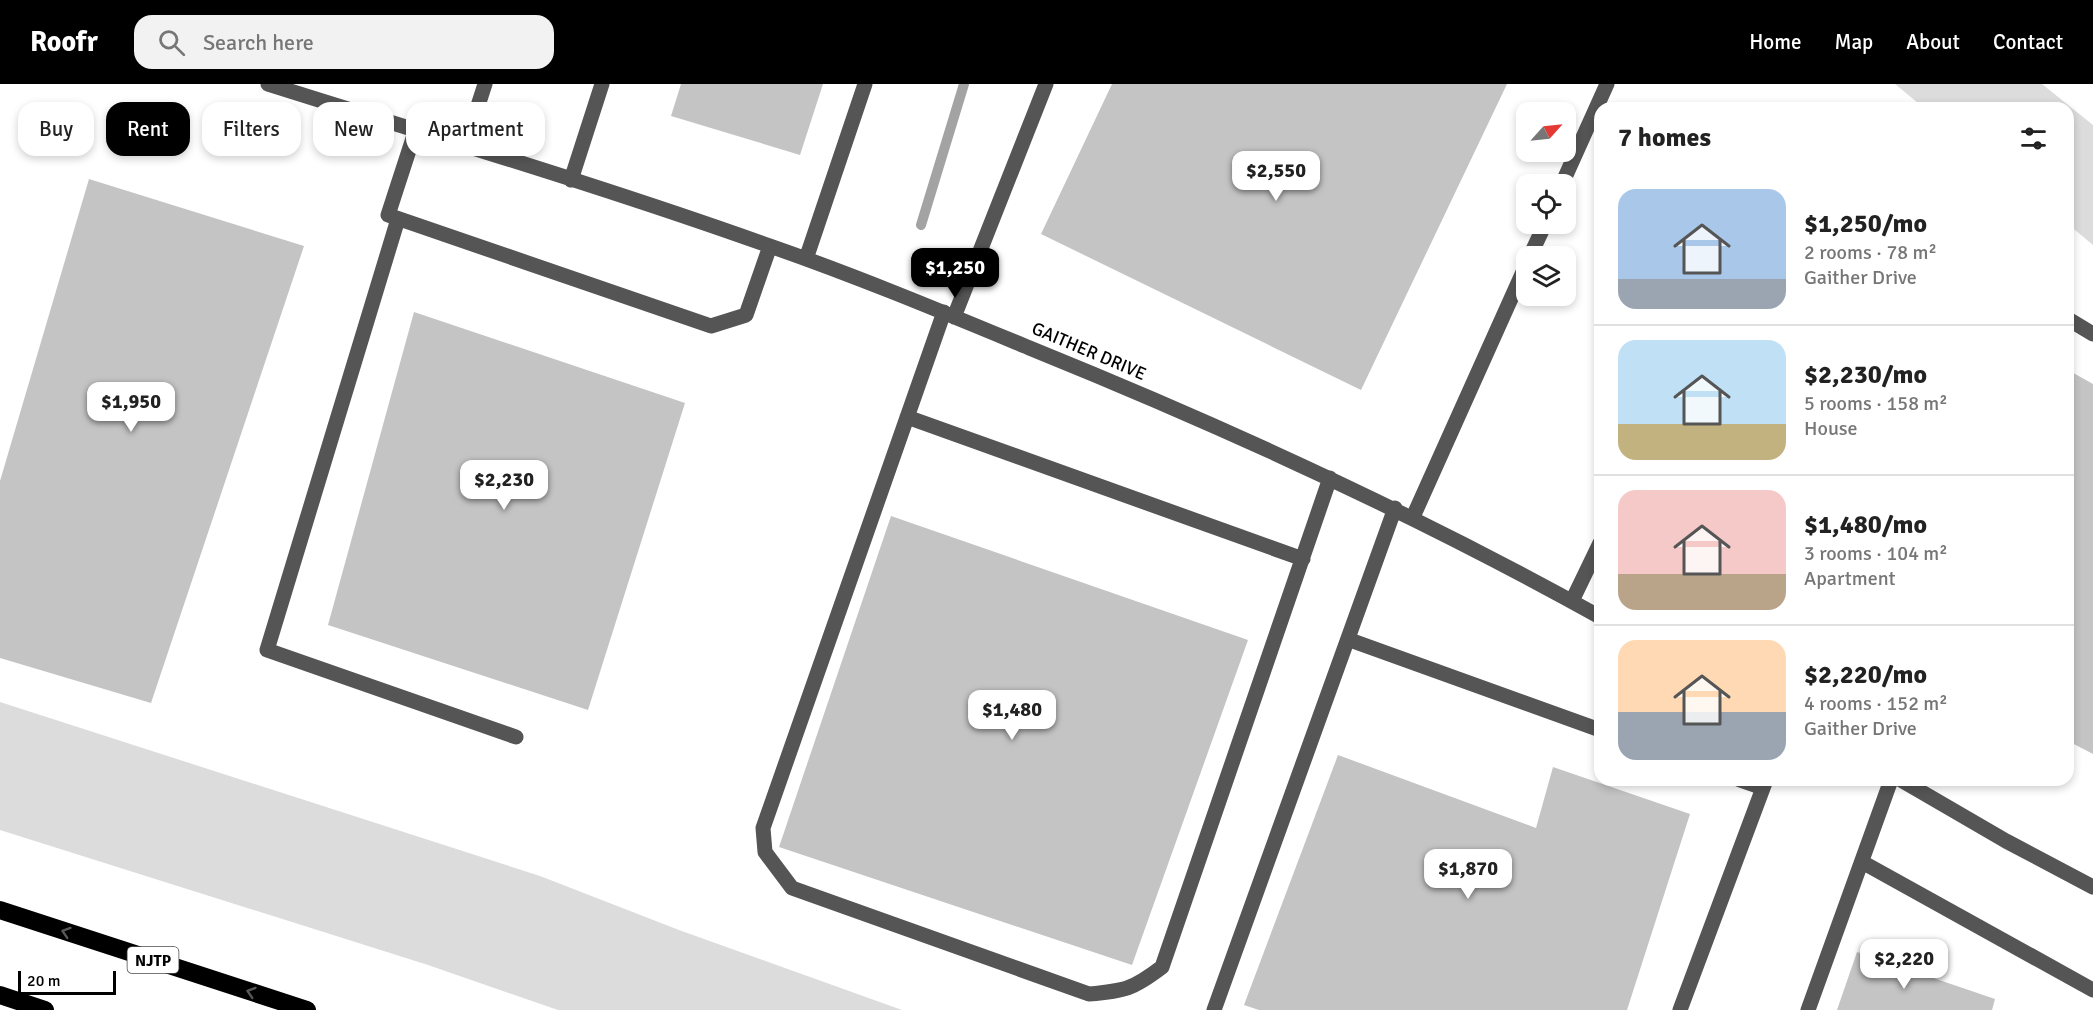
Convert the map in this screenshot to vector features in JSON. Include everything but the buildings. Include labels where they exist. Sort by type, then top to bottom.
[{"type":"highway","name":"NJTP","points":[[0,910],[307,1010]]},
{"type":"highway","points":[[0,995],[45,1010]]},
{"type":"street","name":"GAITHER DRIVE","points":[[268,84],[406,129]]},
{"type":"street","points":[[479,102],[485,84]]},
{"type":"street","points":[[571,180],[602,84]]},
{"type":"street","points":[[806,259],[865,84]]},
{"type":"street","points":[[1046,84],[907,417],[763,828],[765,852],[792,888],[1089,994],[1115,992],[1139,985],[1162,967],[1330,478]]},
{"type":"street","points":[[1599,102],[1607,84]]},
{"type":"street","points":[[1566,174],[1594,113]]},
{"type":"street","points":[[407,156],[388,215],[711,326],[746,315],[770,246]]},
{"type":"street","name":"GAITHER DRIVE","points":[[496,156],[770,246],[949,314],[1194,416],[1395,508],[1594,613]]},
{"type":"street","points":[[398,219],[267,650],[516,737]]},
{"type":"street","points":[[1413,517],[1516,288]]},
{"type":"street","points":[[2074,323],[2093,334]]},
{"type":"street","points":[[907,417],[1303,558]]},
{"type":"street","points":[[1214,1010],[1350,640],[1395,508]]},
{"type":"street","points":[[1572,601],[1594,555]]},
{"type":"street","points":[[1350,640],[1594,728]]},
{"type":"street","points":[[1680,1010],[1763,786]]},
{"type":"street","points":[[1808,1010],[1889,786]]},
{"type":"street","points":[[1911,786],[2006,841],[2093,887]]},
{"type":"street","points":[[1862,862],[2093,990]]},
{"type":"shaded area","points":[[1895,84],[2042,84],[2064,102],[1917,102]]},
{"type":"shaded area","points":[[2074,110],[2093,125],[2093,245],[2074,229]]},
{"type":"shaded area","points":[[0,702],[540,876],[679,930],[902,1010],[558,1010],[428,965],[0,830]]},
{"type":"waterway","points":[[921,225],[964,84]]}]
